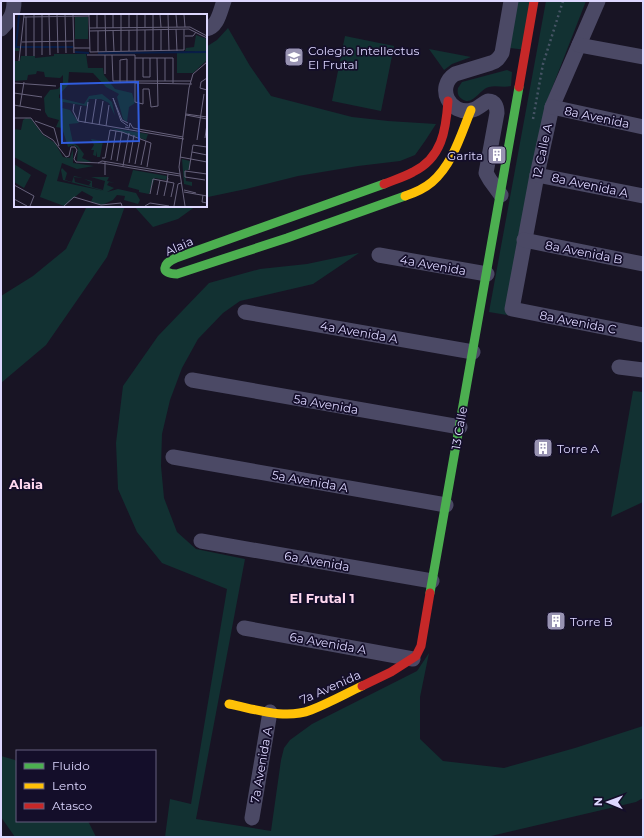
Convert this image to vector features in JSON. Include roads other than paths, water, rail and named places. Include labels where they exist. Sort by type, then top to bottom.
[{"type":"street","points":[[1,29],[9,21],[14,10],[14,1]]},
{"type":"street","points":[[207,29],[212,27],[216,23],[224,1]]},
{"type":"street","points":[[511,1],[501,55],[496,61],[458,73],[451,77],[447,84],[446,94],[448,101],[454,107],[462,110],[471,110],[498,96],[510,95],[519,88]]},
{"type":"street","name":"13 Calle","points":[[412,659],[416,656],[421,646],[534,1]]},
{"type":"street","name":"12 Calle A","points":[[512,309],[524,240],[552,107],[598,1]]},
{"type":"street","points":[[1,33],[14,33]]},
{"type":"street","points":[[579,45],[643,58]]},
{"type":"street","points":[[501,55],[524,60]]},
{"type":"street","name":"Alaia","points":[[448,101],[445,129],[440,144],[432,158],[421,168],[369,190],[180,256],[166,263],[166,272],[171,275],[177,274],[289,237],[411,193],[432,182],[450,159],[471,110]]},
{"type":"street","points":[[488,101],[493,102],[496,105],[497,113],[486,173],[500,195]]},
{"type":"street","name":"8a Avenida","points":[[552,107],[643,127]]},
{"type":"street","name":"8a Avenida A","points":[[537,175],[643,196]]},
{"type":"street","name":"8a Avenida B","points":[[524,240],[643,264]]},
{"type":"street","name":"4a Avenida","points":[[379,255],[486,274]]},
{"type":"street","name":"8a Avenida C","points":[[512,309],[643,335]]},
{"type":"street","name":"4a Avenida A","points":[[245,312],[473,352]]},
{"type":"street","points":[[619,367],[643,370]]},
{"type":"street","name":"5a Avenida","points":[[192,380],[460,427]]},
{"type":"street","name":"5a Avenida A","points":[[174,457],[446,505]]},
{"type":"street","name":"6a Avenida","points":[[201,540],[432,581]]},
{"type":"street","name":"6a Avenida A","points":[[244,628],[412,659]]},
{"type":"street","name":"7a Avenida","points":[[229,704],[270,712],[295,714],[311,710],[391,672],[412,659]]},
{"type":"street","name":"7a Avenida A","points":[[252,818],[270,712]]},
{"type":"place","name":"Colegio Intellectus El Frutal","points":[[294,57]]},
{"type":"place","name":"Garita","points":[[497,155]]},
{"type":"place","name":"Torre A","points":[[543,448]]},
{"type":"place","name":"Torre B","points":[[556,621]]},
{"type":"district","name":"Alaia","points":[[26,484]]},
{"type":"district","name":"El Frutal 1","points":[[322,598]]}]
